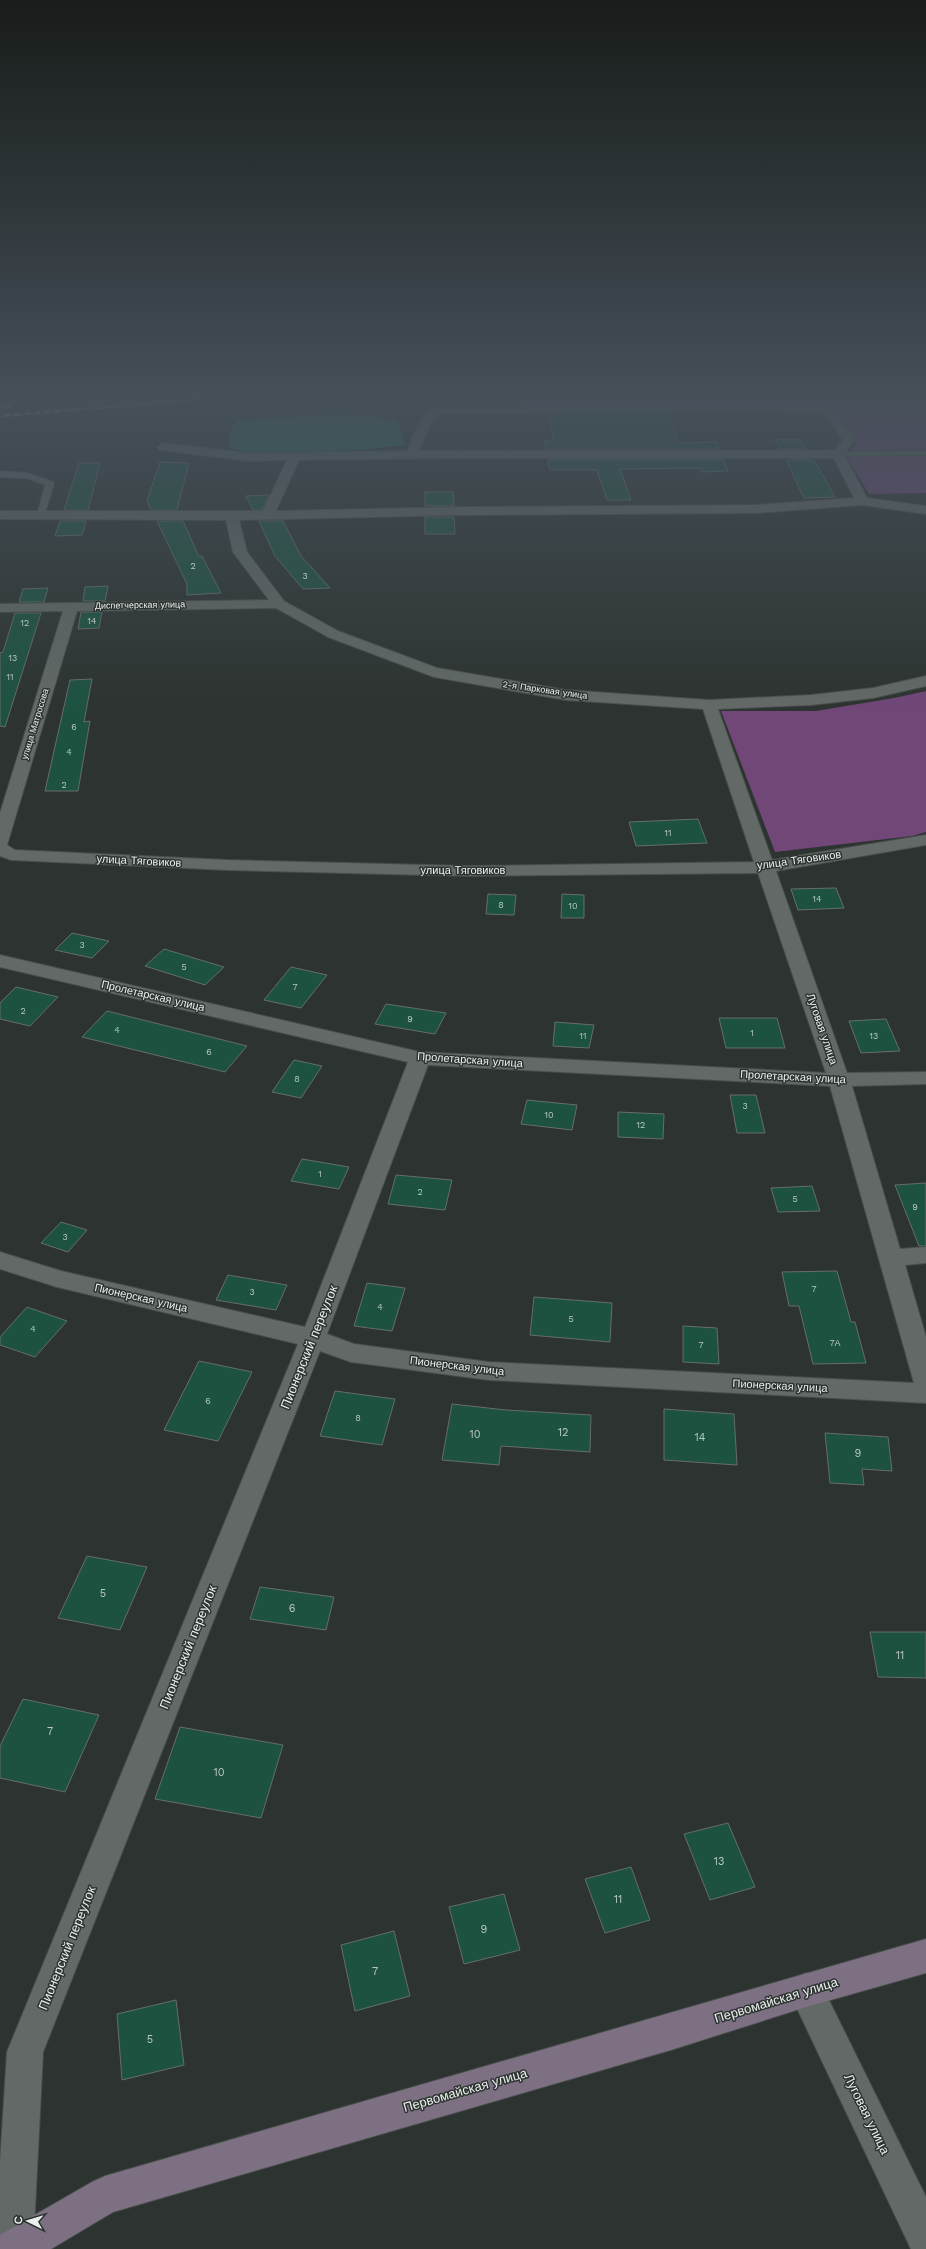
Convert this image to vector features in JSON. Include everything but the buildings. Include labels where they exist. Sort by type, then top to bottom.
[{"type":"main road","name":"Первомайская улица","points":[[14,2249],[105,2195],[671,2032],[806,1990],[926,1956]]},
{"type":"street","points":[[268,514],[274,501]]},
{"type":"street","points":[[0,515],[232,516],[268,514],[756,509],[862,501],[926,510]]},
{"type":"street","name":"2-я Парковая улица","points":[[232,516],[240,552],[280,604],[333,634],[434,672],[566,695],[709,705],[811,700],[873,693],[926,682]]},
{"type":"street","name":"Диспетчерская улица","points":[[0,608],[280,604]]},
{"type":"street","name":"улица Матросова","points":[[0,842],[71,607]]},
{"type":"street","name":"Луговая улица","points":[[709,705],[839,1080],[926,1381]]},
{"type":"street","name":"улица Тяговиков","points":[[0,849],[11,855],[227,865],[444,870],[765,867],[926,840]]},
{"type":"street","name":"Пролетарская улица","points":[[0,961],[420,1058],[839,1080],[926,1078]]},
{"type":"street","name":"Пионерский переулок","points":[[14,2249],[10,2137],[25,2052],[313,1338],[420,1058]]},
{"type":"street","points":[[890,1258],[926,1255]]},
{"type":"street","name":"Пионерская улица","points":[[0,1260],[57,1279],[313,1338],[351,1353],[489,1371],[926,1393]]},
{"type":"street","name":"Луговая улица","points":[[806,1990],[926,2239]]},
{"type":"lane","points":[[41,516],[45,501]]},
{"type":"shaded area","points":[[926,691],[926,832],[912,836],[775,852],[721,711],[816,711]]}]
